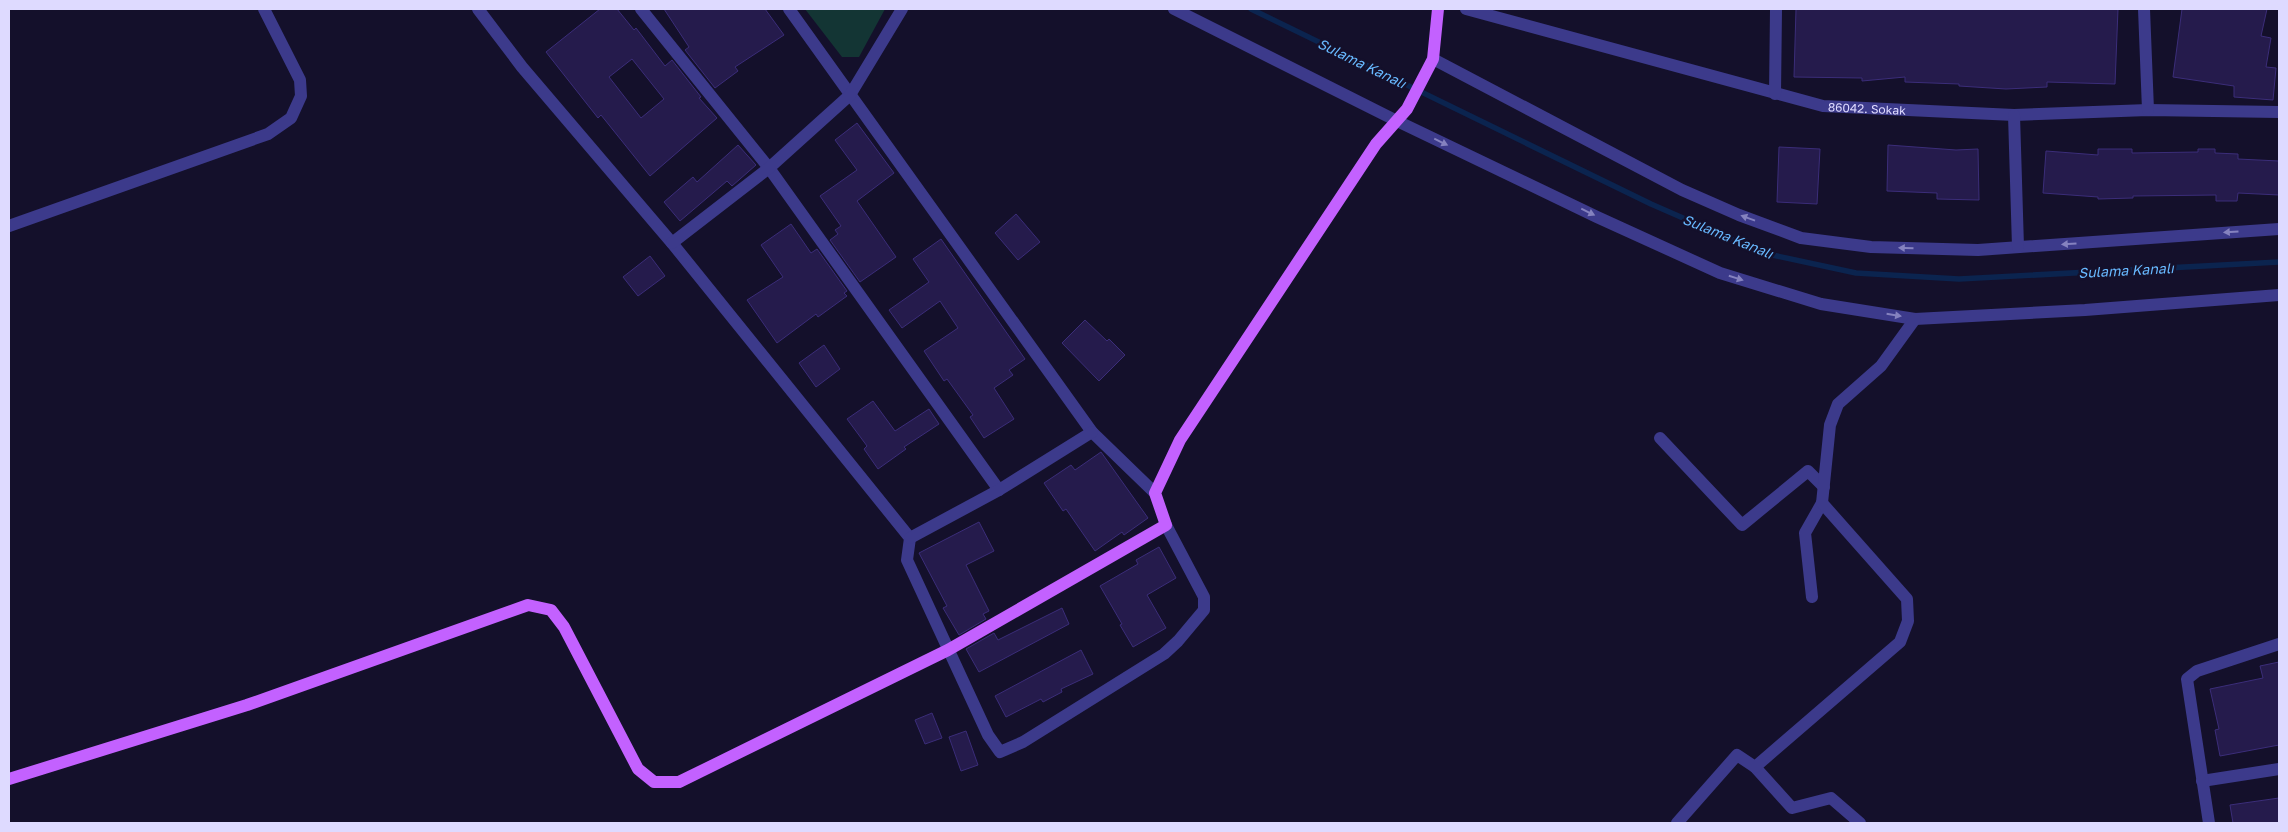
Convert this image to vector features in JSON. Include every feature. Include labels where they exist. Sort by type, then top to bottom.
[{"type":"main road","points":[[9,779],[247,705],[528,605],[550,610],[564,627],[638,770],[654,782],[679,782],[948,650],[1166,525],[1155,493],[1180,440],[1376,144],[1407,109],[1429,64],[1438,9]]},
{"type":"street","points":[[9,226],[268,134],[291,118],[301,96],[300,80],[264,9]]},
{"type":"street","points":[[478,9],[522,67],[672,243],[910,538],[907,560],[988,735],[1000,752],[1023,742],[1164,654],[1178,641],[1204,610],[1204,597],[1166,525]]},
{"type":"street","points":[[641,9],[769,168],[999,490]]},
{"type":"street","points":[[789,9],[1092,432],[1155,493]]},
{"type":"street","points":[[672,243],[769,168],[850,95],[902,9]]},
{"type":"street","points":[[1174,9],[1397,121],[1597,217],[1720,273],[1821,304],[1915,319],[2085,310],[2279,295]]},
{"type":"street","name":"86042. Sokak","points":[[1466,9],[1823,106],[2014,115],[2148,110],[2279,112]]},
{"type":"street","points":[[1775,94],[1776,9]]},
{"type":"street","points":[[2144,9],[2148,110]]},
{"type":"street","points":[[1429,64],[1682,190],[1739,215],[1802,238],[1871,247],[1978,250],[2279,229]]},
{"type":"street","points":[[2014,115],[2018,247]]},
{"type":"street","points":[[1812,597],[1805,533],[1822,503],[1830,425],[1838,404],[1880,366],[1915,319]]},
{"type":"street","points":[[910,538],[999,490],[1092,432]]},
{"type":"street","points":[[1660,438],[1742,525],[1808,472],[1824,487]]},
{"type":"street","points":[[1755,767],[1900,642],[1908,621],[1907,599],[1822,503]]},
{"type":"street","points":[[2209,823],[2187,680],[2197,671],[2279,644]]},
{"type":"street","points":[[1676,823],[1737,754],[1755,767],[1792,808],[1830,798],[1860,823]]},
{"type":"street","points":[[2202,781],[2279,769]]},
{"type":"green space","points":[[805,9],[885,9],[859,57],[842,57]]},
{"type":"building","points":[[600,9],[617,9],[634,30],[636,28],[665,66],[672,60],[701,97],[699,98],[717,118],[650,176],[601,115],[598,118],[546,52]],"holes":[[[632,59],[664,99],[641,118],[609,77]]]},
{"type":"building","points":[[664,9],[765,9],[784,35],[735,67],[738,71],[715,88],[685,50],[689,47]]},
{"type":"building","points":[[1796,9],[2118,9],[2115,84],[2047,82],[2047,87],[2006,89],[1959,86],[1959,84],[1905,82],[1905,77],[1862,81],[1862,78],[1794,77]]},
{"type":"building","points":[[2182,9],[2267,9],[2261,36],[2271,38],[2266,67],[2276,68],[2273,100],[2234,97],[2234,86],[2173,77]]},
{"type":"building","points":[[857,123],[894,173],[857,201],[896,257],[860,282],[830,240],[838,234],[835,230],[841,226],[820,196],[857,170],[835,140]]},
{"type":"building","points":[[738,145],[756,165],[732,186],[727,181],[680,221],[664,202],[693,177],[697,182]]},
{"type":"building","points":[[1888,145],[1956,150],[1978,149],[1979,200],[1937,199],[1937,193],[1887,191]]},
{"type":"building","points":[[1779,147],[1820,149],[1817,204],[1777,202]]},
{"type":"building","points":[[2098,149],[2132,149],[2132,153],[2198,152],[2198,149],[2215,149],[2215,153],[2238,154],[2238,159],[2279,161],[2279,195],[2238,193],[2237,201],[2216,201],[2216,195],[2133,196],[2133,198],[2098,199],[2098,197],[2043,193],[2046,151],[2098,155]]},
{"type":"building","points":[[1016,214],[1040,242],[1018,260],[995,233]]},
{"type":"building","points":[[791,224],[811,253],[817,249],[847,291],[844,293],[847,296],[818,317],[816,314],[777,343],[747,300],[783,277],[761,245]]},
{"type":"building","points":[[941,239],[1025,359],[1009,370],[1013,375],[994,388],[1014,419],[984,438],[970,417],[973,415],[947,379],[944,381],[924,351],[958,328],[940,301],[902,328],[889,310],[929,282],[913,259]]},
{"type":"building","points":[[650,256],[665,276],[638,296],[623,277]]},
{"type":"building","points":[[1085,320],[1107,341],[1109,339],[1125,355],[1099,381],[1062,343]]},
{"type":"building","points":[[824,345],[840,369],[816,387],[799,363]]},
{"type":"building","points":[[873,401],[895,431],[929,409],[939,424],[904,447],[906,449],[878,469],[864,449],[867,446],[847,419]]},
{"type":"building","points":[[1101,452],[1148,518],[1124,535],[1122,532],[1095,551],[1066,509],[1063,511],[1044,483],[1071,465],[1075,470]]},
{"type":"building","points":[[979,522],[994,551],[966,565],[989,611],[983,614],[986,619],[959,635],[943,608],[947,606],[919,553]]},
{"type":"building","points":[[1159,547],[1176,578],[1147,595],[1166,628],[1133,647],[1100,586],[1138,564],[1136,560]]},
{"type":"building","points":[[1062,608],[1069,624],[979,672],[966,649],[994,633],[998,640]]},
{"type":"building","points":[[1081,650],[1093,674],[1061,689],[1062,692],[1043,702],[1041,699],[1006,717],[995,696]]},
{"type":"building","points":[[2279,662],[2279,745],[2220,756],[2215,730],[2219,729],[2210,689],[2263,678],[2260,666]]},
{"type":"building","points":[[932,713],[942,738],[925,744],[915,720]]},
{"type":"building","points":[[966,731],[978,765],[961,771],[949,737]]},
{"type":"building","points":[[2279,798],[2279,823],[2233,823],[2230,805]]},
{"type":"waterway","name":"Sulama Kanalı","points":[[1251,9],[1651,204],[1763,253],[1856,273],[1959,279],[2279,262]]}]
